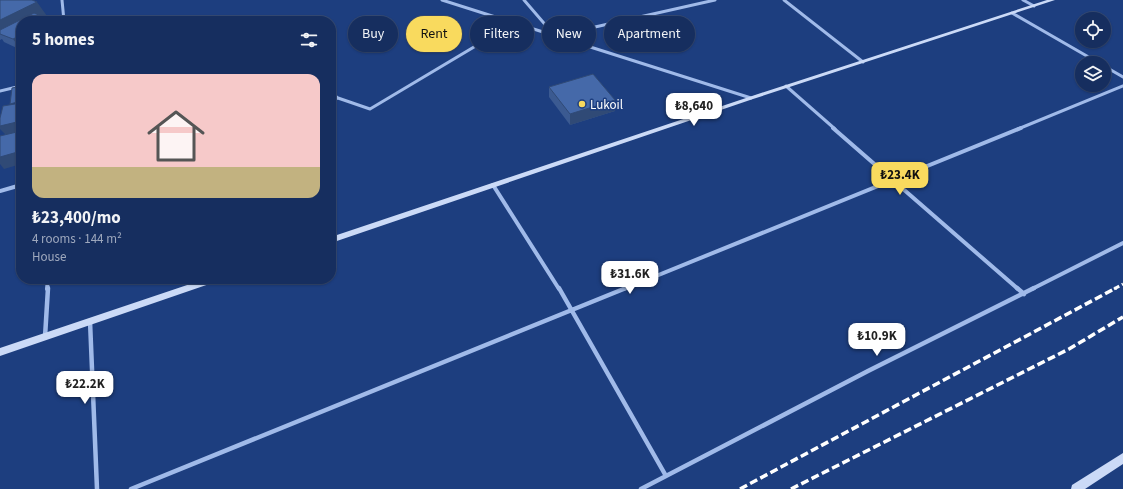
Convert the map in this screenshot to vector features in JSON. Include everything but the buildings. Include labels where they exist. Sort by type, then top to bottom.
[{"type":"street","points":[[64,16],[62,1],[67,0]]},
{"type":"street","points":[[442,0],[492,16]]},
{"type":"street","points":[[524,0],[542,21]]},
{"type":"street","points":[[596,27],[715,0]]},
{"type":"street","points":[[784,0],[863,62]]},
{"type":"street","points":[[1023,0],[1034,6]]},
{"type":"street","points":[[336,238],[786,86],[1052,0]]},
{"type":"street","points":[[1012,13],[1087,56]]},
{"type":"street","points":[[596,49],[751,98]]},
{"type":"street","points":[[338,98],[370,110],[470,50]]},
{"type":"street","points":[[1111,70],[1123,77]]},
{"type":"street","points":[[786,86],[1024,294]]},
{"type":"street","points":[[132,489],[1123,86]]},
{"type":"street","points":[[0,91],[16,87]]},
{"type":"street","points":[[493,185],[573,310],[666,476]]},
{"type":"street","points":[[0,191],[16,186]]},
{"type":"street","points":[[641,489],[868,371],[1123,243]]},
{"type":"street","points":[[45,336],[48,284]]},
{"type":"street","points":[[0,352],[200,284]]},
{"type":"street","points":[[90,321],[97,489]]},
{"type":"street","points":[[1076,489],[1123,458]]},
{"type":"railway","points":[[1114,289],[1123,284]]},
{"type":"railway","points":[[740,489],[1116,288]]},
{"type":"railway","points":[[791,489],[1069,349],[1123,317]]},
{"type":"place","name":"Lukoil","points":[[582,104]]}]
